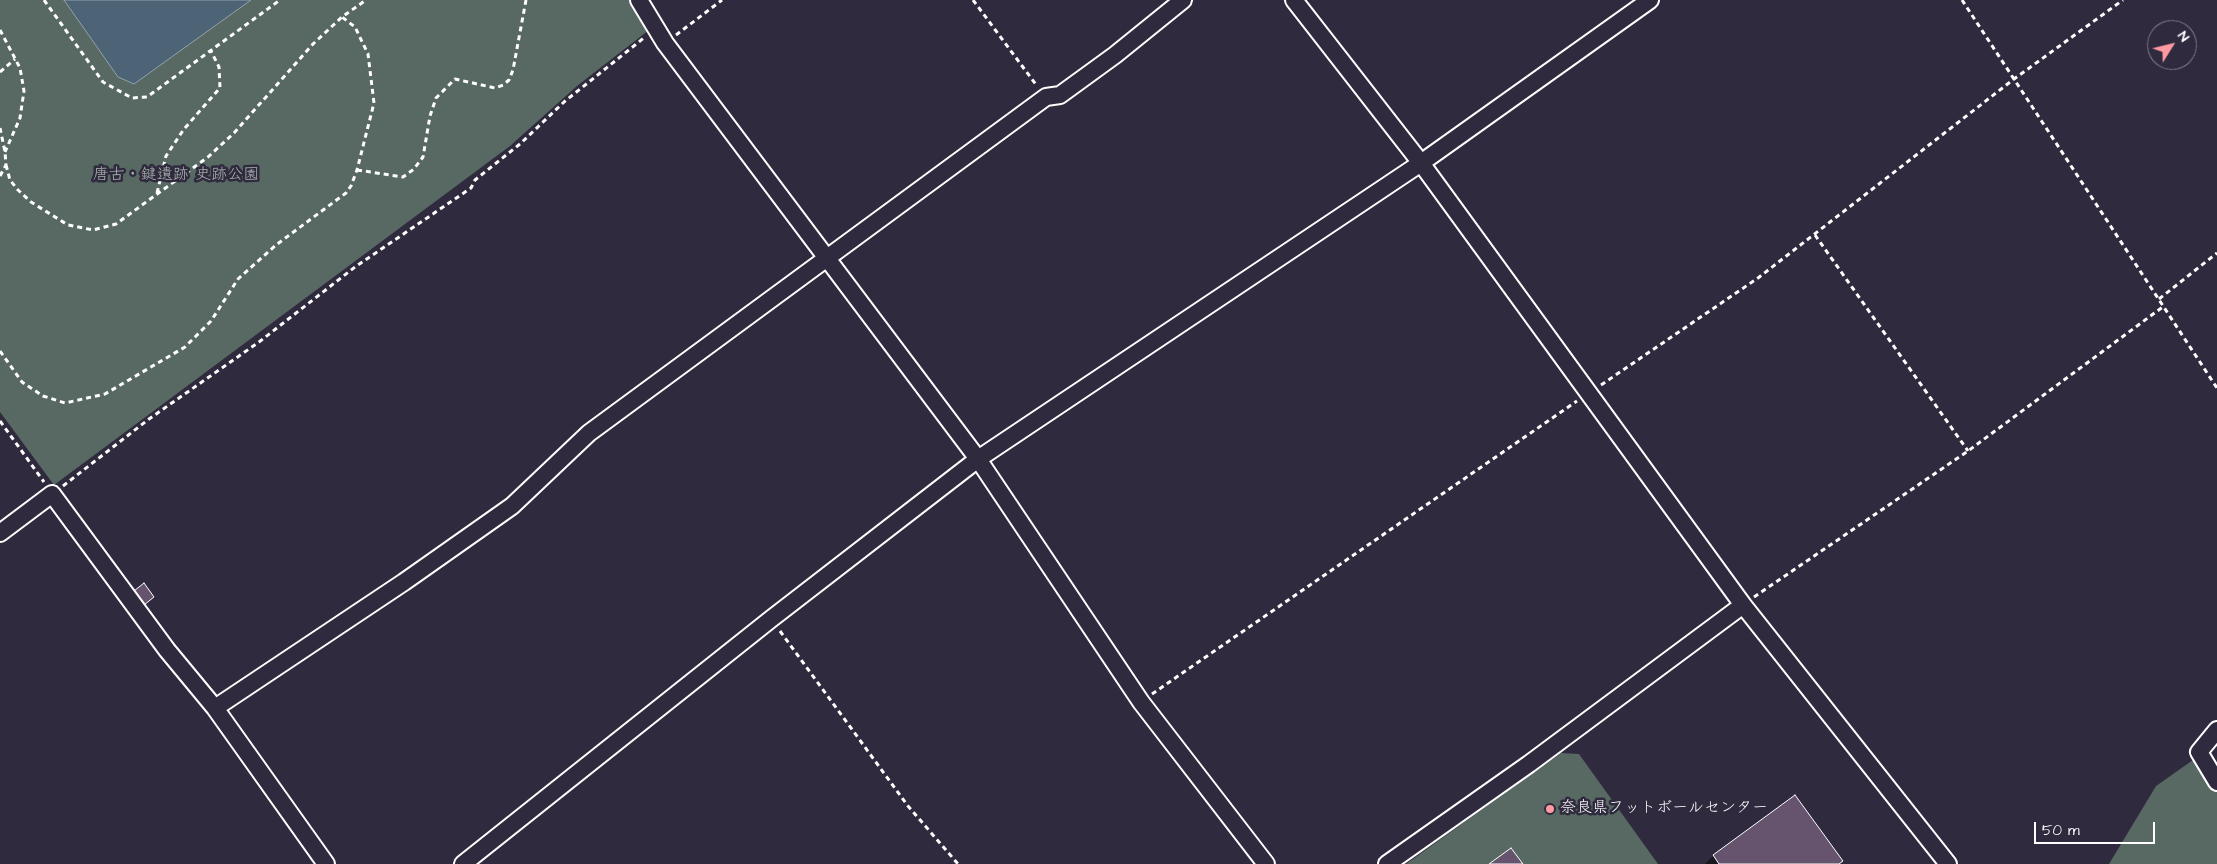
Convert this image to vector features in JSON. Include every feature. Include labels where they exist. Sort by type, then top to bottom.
[{"type":"street","points":[[640,0],[665,43],[978,459],[1141,702],[1266,864]]},
{"type":"street","points":[[215,708],[404,582],[512,506],[589,433],[1046,97],[1060,95],[1115,55],[1183,0]]},
{"type":"street","points":[[1294,0],[1421,163],[1743,605],[1948,864]]},
{"type":"street","points":[[463,864],[771,619],[978,459],[1421,163],[1650,0]]},
{"type":"street","points":[[0,533],[52,494],[167,650],[215,708],[326,864]]},
{"type":"street","points":[[1388,864],[1528,764],[1743,605]]},
{"type":"street","points":[[2217,730],[2198,752],[2217,782]]},
{"type":"path","points":[[44,0],[103,82],[132,98],[147,96],[280,0]]},
{"type":"path","points":[[0,128],[10,180],[31,202],[68,225],[93,230],[116,224],[208,156],[234,133],[313,44],[342,17],[366,0]]},
{"type":"path","points":[[357,170],[403,177],[414,169],[422,157],[430,116],[436,98],[455,79],[494,88],[503,85],[509,80],[513,70],[526,0]]},
{"type":"path","points":[[665,43],[722,0]]},
{"type":"path","points":[[973,0],[1046,97]]},
{"type":"path","points":[[1962,0],[2217,388]]},
{"type":"path","points":[[1141,702],[1758,278],[2014,79],[2123,0]]},
{"type":"path","points":[[0,351],[22,382],[42,396],[65,403],[105,394],[185,347],[210,321],[238,279],[276,245],[346,194],[352,186],[357,170],[374,103],[368,54],[355,27],[342,17]]},
{"type":"path","points":[[0,421],[52,494],[149,419],[259,342],[355,267],[471,188],[475,180],[520,144],[564,102],[656,29]]},
{"type":"path","points":[[0,30],[20,68],[24,91],[20,118],[6,152]]},
{"type":"path","points":[[157,194],[166,156],[184,129],[220,88],[219,68],[211,51]]},
{"type":"path","points":[[0,72],[15,59]]},
{"type":"path","points":[[0,176],[6,165]]},
{"type":"path","points":[[1815,235],[1968,451]]},
{"type":"path","points":[[2159,299],[2217,253]]},
{"type":"path","points":[[1743,605],[1968,451],[2164,306]]},
{"type":"path","points":[[771,619],[908,806],[958,864]]},
{"type":"green space","name":"唐古・鍵遺跡 史跡公園","points":[[0,0],[634,0],[649,30],[577,86],[510,146],[54,485],[0,412]]},
{"type":"green space","name":"奈良県フットボールセンター","points":[[1561,753],[1579,754],[1658,864],[1406,864]]},
{"type":"green space","points":[[2193,760],[2209,782],[2217,789],[2217,864],[2109,864],[2156,786]]},
{"type":"water","points":[[64,0],[251,0],[134,84],[118,77]]},
{"type":"building","points":[[144,583],[154,597],[144,605],[134,591]]},
{"type":"building","points":[[1795,795],[1843,861],[1839,864],[1719,864],[1713,855]]},
{"type":"building","points":[[1511,848],[1523,864],[1489,864]]},
{"type":"place","name":"奈良県フットボールセンター","points":[[1550,809]]}]
